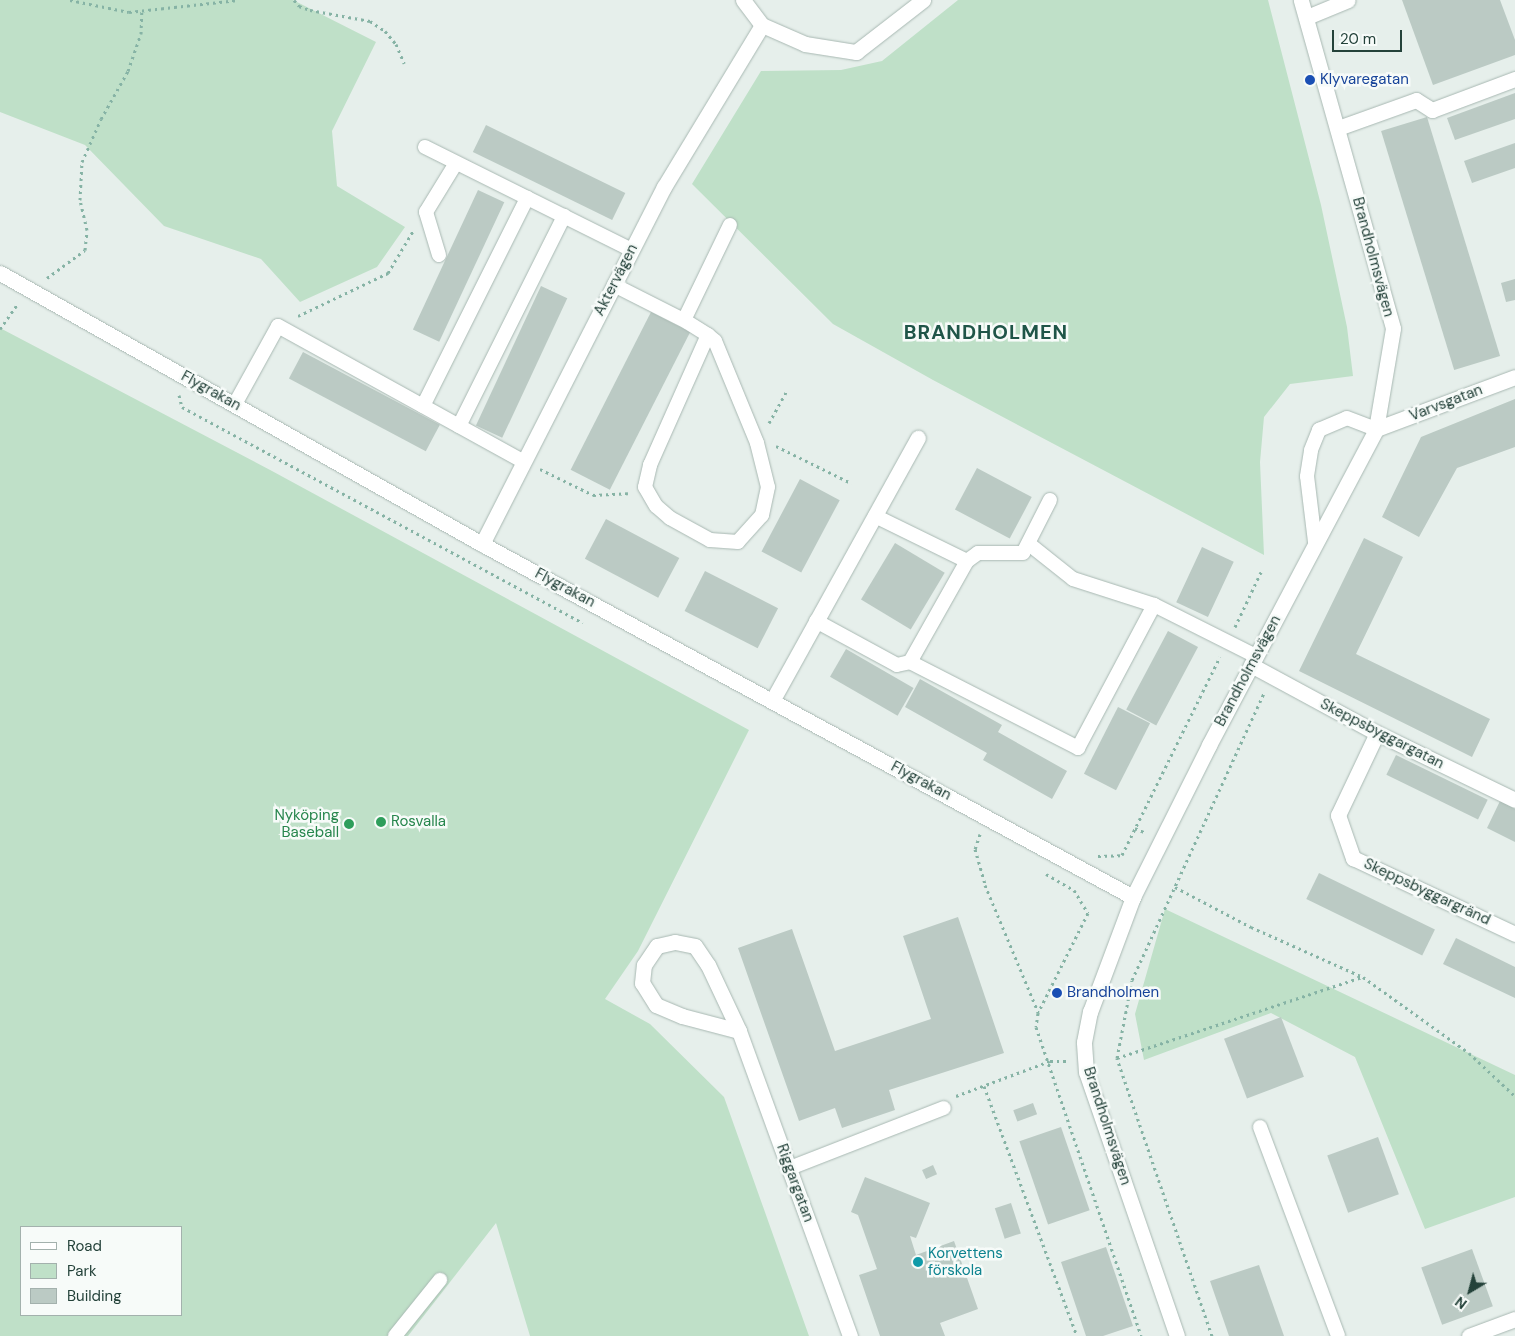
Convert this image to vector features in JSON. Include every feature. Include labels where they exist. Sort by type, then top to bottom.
[{"type":"street","points":[[743,0],[762,25],[805,44],[856,52],[924,0]]},
{"type":"street","name":"Brandholmsvägen","points":[[1178,1336],[1086,1072],[1084,1042],[1090,1012],[1134,897],[1315,542],[1376,429],[1393,328],[1301,0]]},
{"type":"street","points":[[1307,17],[1348,0]]},
{"type":"street","name":"Aktervägen","points":[[482,544],[664,187],[762,25]]},
{"type":"street","points":[[1338,128],[1416,100],[1432,110],[1515,79]]},
{"type":"street","name":"Flygrakan","points":[[0,273],[482,544],[1134,897]]},
{"type":"street","name":"Varvsgatan","points":[[1376,429],[1515,377]]},
{"type":"street","points":[[772,701],[918,438]]},
{"type":"street","name":"Skeppsbyggargatan","points":[[1254,661],[1271,678],[1377,733],[1515,800]]},
{"type":"street","name":"Skeppsbyggargränd","points":[[1377,733],[1338,815],[1353,858],[1515,934]]},
{"type":"street","name":"Riggargatan","points":[[739,1031],[668,1012],[656,1005],[642,983],[644,965],[657,946],[675,942],[694,946],[708,965],[739,1031],[850,1336]]},
{"type":"street","points":[[1469,1336],[1515,1319]]},
{"type":"lane","points":[[425,148],[632,250]]},
{"type":"lane","points":[[439,254],[426,212],[456,163]]},
{"type":"lane","points":[[423,406],[527,198]]},
{"type":"lane","points":[[459,426],[564,216]]},
{"type":"lane","points":[[686,316],[730,225]]},
{"type":"lane","points":[[614,285],[687,322],[708,335],[715,341],[759,440],[768,487],[762,515],[738,542],[710,540],[678,522],[656,506],[645,487],[650,465],[708,335]]},
{"type":"lane","points":[[235,404],[278,326],[524,462]]},
{"type":"lane","points":[[1315,542],[1307,476],[1311,450],[1319,430],[1347,418],[1376,429]]},
{"type":"lane","points":[[910,662],[967,561],[978,553],[1023,553],[1050,500]]},
{"type":"lane","points":[[875,516],[967,561]]},
{"type":"lane","points":[[1029,544],[1073,580],[1154,605],[1227,643],[1254,661]]},
{"type":"lane","points":[[816,621],[897,664],[910,662],[1078,748],[1154,605]]},
{"type":"lane","points":[[790,1168],[944,1108]]},
{"type":"lane","points":[[1260,1127],[1338,1336]]},
{"type":"lane","points":[[395,1336],[440,1280]]},
{"type":"path","points":[[70,0],[129,12],[238,0]]},
{"type":"path","points":[[294,0],[299,6],[310,10],[370,21],[390,37],[403,54],[404,63]]},
{"type":"path","points":[[0,330],[29,289],[66,267],[85,250],[87,230],[80,200],[82,162],[101,119],[128,71],[141,34],[142,11]]},
{"type":"path","points":[[314,307],[388,273],[414,230]]},
{"type":"path","points":[[787,391],[759,440],[851,483]]},
{"type":"path","points":[[524,462],[593,495],[633,493],[645,487]]},
{"type":"path","points":[[1090,856],[1122,855],[1261,572]]},
{"type":"path","points":[[1212,1336],[1117,1058],[1132,980],[1271,678]]},
{"type":"path","points":[[985,816],[975,849],[989,894],[1038,1013]]},
{"type":"path","points":[[1175,887],[1251,927],[1363,977],[1469,1053],[1515,1096]]},
{"type":"path","points":[[1074,890],[1088,913],[1038,1013],[1036,1027],[1050,1061],[1066,1121],[1141,1336]]},
{"type":"path","points":[[1117,1058],[1363,977]]},
{"type":"path","points":[[944,1108],[953,1098],[1050,1061],[1086,1062]]},
{"type":"path","points":[[984,1086],[1077,1336]]},
{"type":"green space","points":[[0,0],[293,0],[376,42],[332,131],[337,186],[405,227],[377,267],[300,302],[261,259],[164,226],[85,145],[0,112]]},
{"type":"green space","points":[[958,0],[1268,0],[1321,205],[1347,327],[1353,376],[1290,384],[1264,417],[1260,462],[1264,555],[933,380],[833,324],[692,184],[761,71],[841,70],[882,61]]},
{"type":"green space","name":"Rosvalla","points":[[0,328],[272,471],[749,730],[638,951],[605,999],[650,1024],[724,1097],[809,1336],[530,1336],[496,1223],[408,1336],[0,1336]]},
{"type":"green space","points":[[1165,909],[1515,1075],[1515,1197],[1425,1229],[1355,1057],[1271,1013],[1144,1060],[1135,1014]]},
{"type":"building","points":[[1402,0],[1500,0],[1515,40],[1515,55],[1433,85]]},
{"type":"building","points":[[1515,93],[1515,119],[1455,140],[1447,118]]},
{"type":"building","points":[[1427,117],[1500,356],[1454,370],[1381,131]]},
{"type":"building","points":[[486,125],[625,193],[612,220],[473,152]]},
{"type":"building","points":[[1515,143],[1515,168],[1472,183],[1464,161]]},
{"type":"building","points":[[478,190],[504,202],[439,342],[413,330]]},
{"type":"building","points":[[1515,279],[1515,300],[1506,302],[1501,283]]},
{"type":"building","points":[[541,286],[567,298],[502,438],[476,426]]},
{"type":"building","points":[[651,312],[690,332],[610,490],[571,470]]},
{"type":"building","points":[[303,352],[440,425],[426,451],[289,378]]},
{"type":"building","points":[[1515,399],[1515,447],[1457,468],[1419,537],[1382,517],[1421,437]]},
{"type":"building","points":[[977,468],[1032,497],[1010,539],[955,509]]},
{"type":"building","points":[[800,479],[840,500],[801,573],[762,551]]},
{"type":"building","points":[[606,519],[679,558],[658,598],[585,559]]},
{"type":"building","points":[[1364,538],[1403,557],[1356,654],[1490,719],[1472,757],[1299,671]]},
{"type":"building","points":[[895,543],[945,573],[911,629],[861,600]]},
{"type":"building","points":[[1202,547],[1234,562],[1208,617],[1176,602]]},
{"type":"building","points":[[705,571],[778,608],[758,648],[685,611]]},
{"type":"building","points":[[1168,631],[1198,647],[1156,726],[1126,710]]},
{"type":"building","points":[[846,649],[914,688],[898,716],[830,677]]},
{"type":"building","points":[[920,679],[1002,725],[998,732],[1067,771],[1052,799],[983,760],[987,753],[905,707]]},
{"type":"building","points":[[1118,707],[1150,723],[1116,790],[1084,774]]},
{"type":"building","points":[[1396,755],[1488,800],[1478,819],[1386,775]]},
{"type":"building","points":[[1500,801],[1515,809],[1515,842],[1487,828]]},
{"type":"building","points":[[1319,873],[1435,930],[1422,956],[1306,899]]},
{"type":"building","points":[[958,917],[1004,1053],[889,1090],[895,1110],[842,1128],[835,1108],[799,1121],[738,948],[792,929],[835,1051],[931,1019],[903,936]]},
{"type":"building","points":[[1456,938],[1515,967],[1515,998],[1443,964]]},
{"type":"building","points":[[1281,1017],[1304,1077],[1247,1099],[1224,1039]]},
{"type":"building","points":[[1033,1103],[1037,1114],[1017,1121],[1013,1110]]},
{"type":"building","points":[[1061,1127],[1090,1210],[1048,1225],[1019,1141]]},
{"type":"building","points":[[1378,1137],[1399,1194],[1348,1213],[1327,1155]]},
{"type":"building","points":[[933,1165],[937,1174],[926,1179],[922,1170]]},
{"type":"building","name":"Korvettens förskola","points":[[865,1177],[930,1203],[916,1238],[910,1236],[916,1255],[954,1241],[978,1309],[940,1323],[945,1336],[880,1336],[859,1275],[877,1269],[858,1215],[851,1212]]},
{"type":"building","points":[[1011,1203],[1021,1233],[1005,1239],[995,1208]]},
{"type":"building","points":[[1106,1247],[1133,1326],[1103,1336],[1086,1336],[1061,1262]]},
{"type":"building","points":[[1472,1249],[1493,1306],[1442,1325],[1421,1267]]},
{"type":"building","points":[[1259,1265],[1284,1336],[1229,1336],[1210,1281]]},
{"type":"place","name":"Klyvaregatan","points":[[1310,80]]},
{"type":"place","name":"Rosvalla","points":[[381,822]]},
{"type":"place","name":"Nyköping Baseball","points":[[349,824]]},
{"type":"place","name":"Brandholmen","points":[[1057,993]]},
{"type":"place","name":"Korvettens förskola","points":[[918,1262]]},
{"type":"district","name":"BRANDHOLMEN","points":[[986,332]]}]
